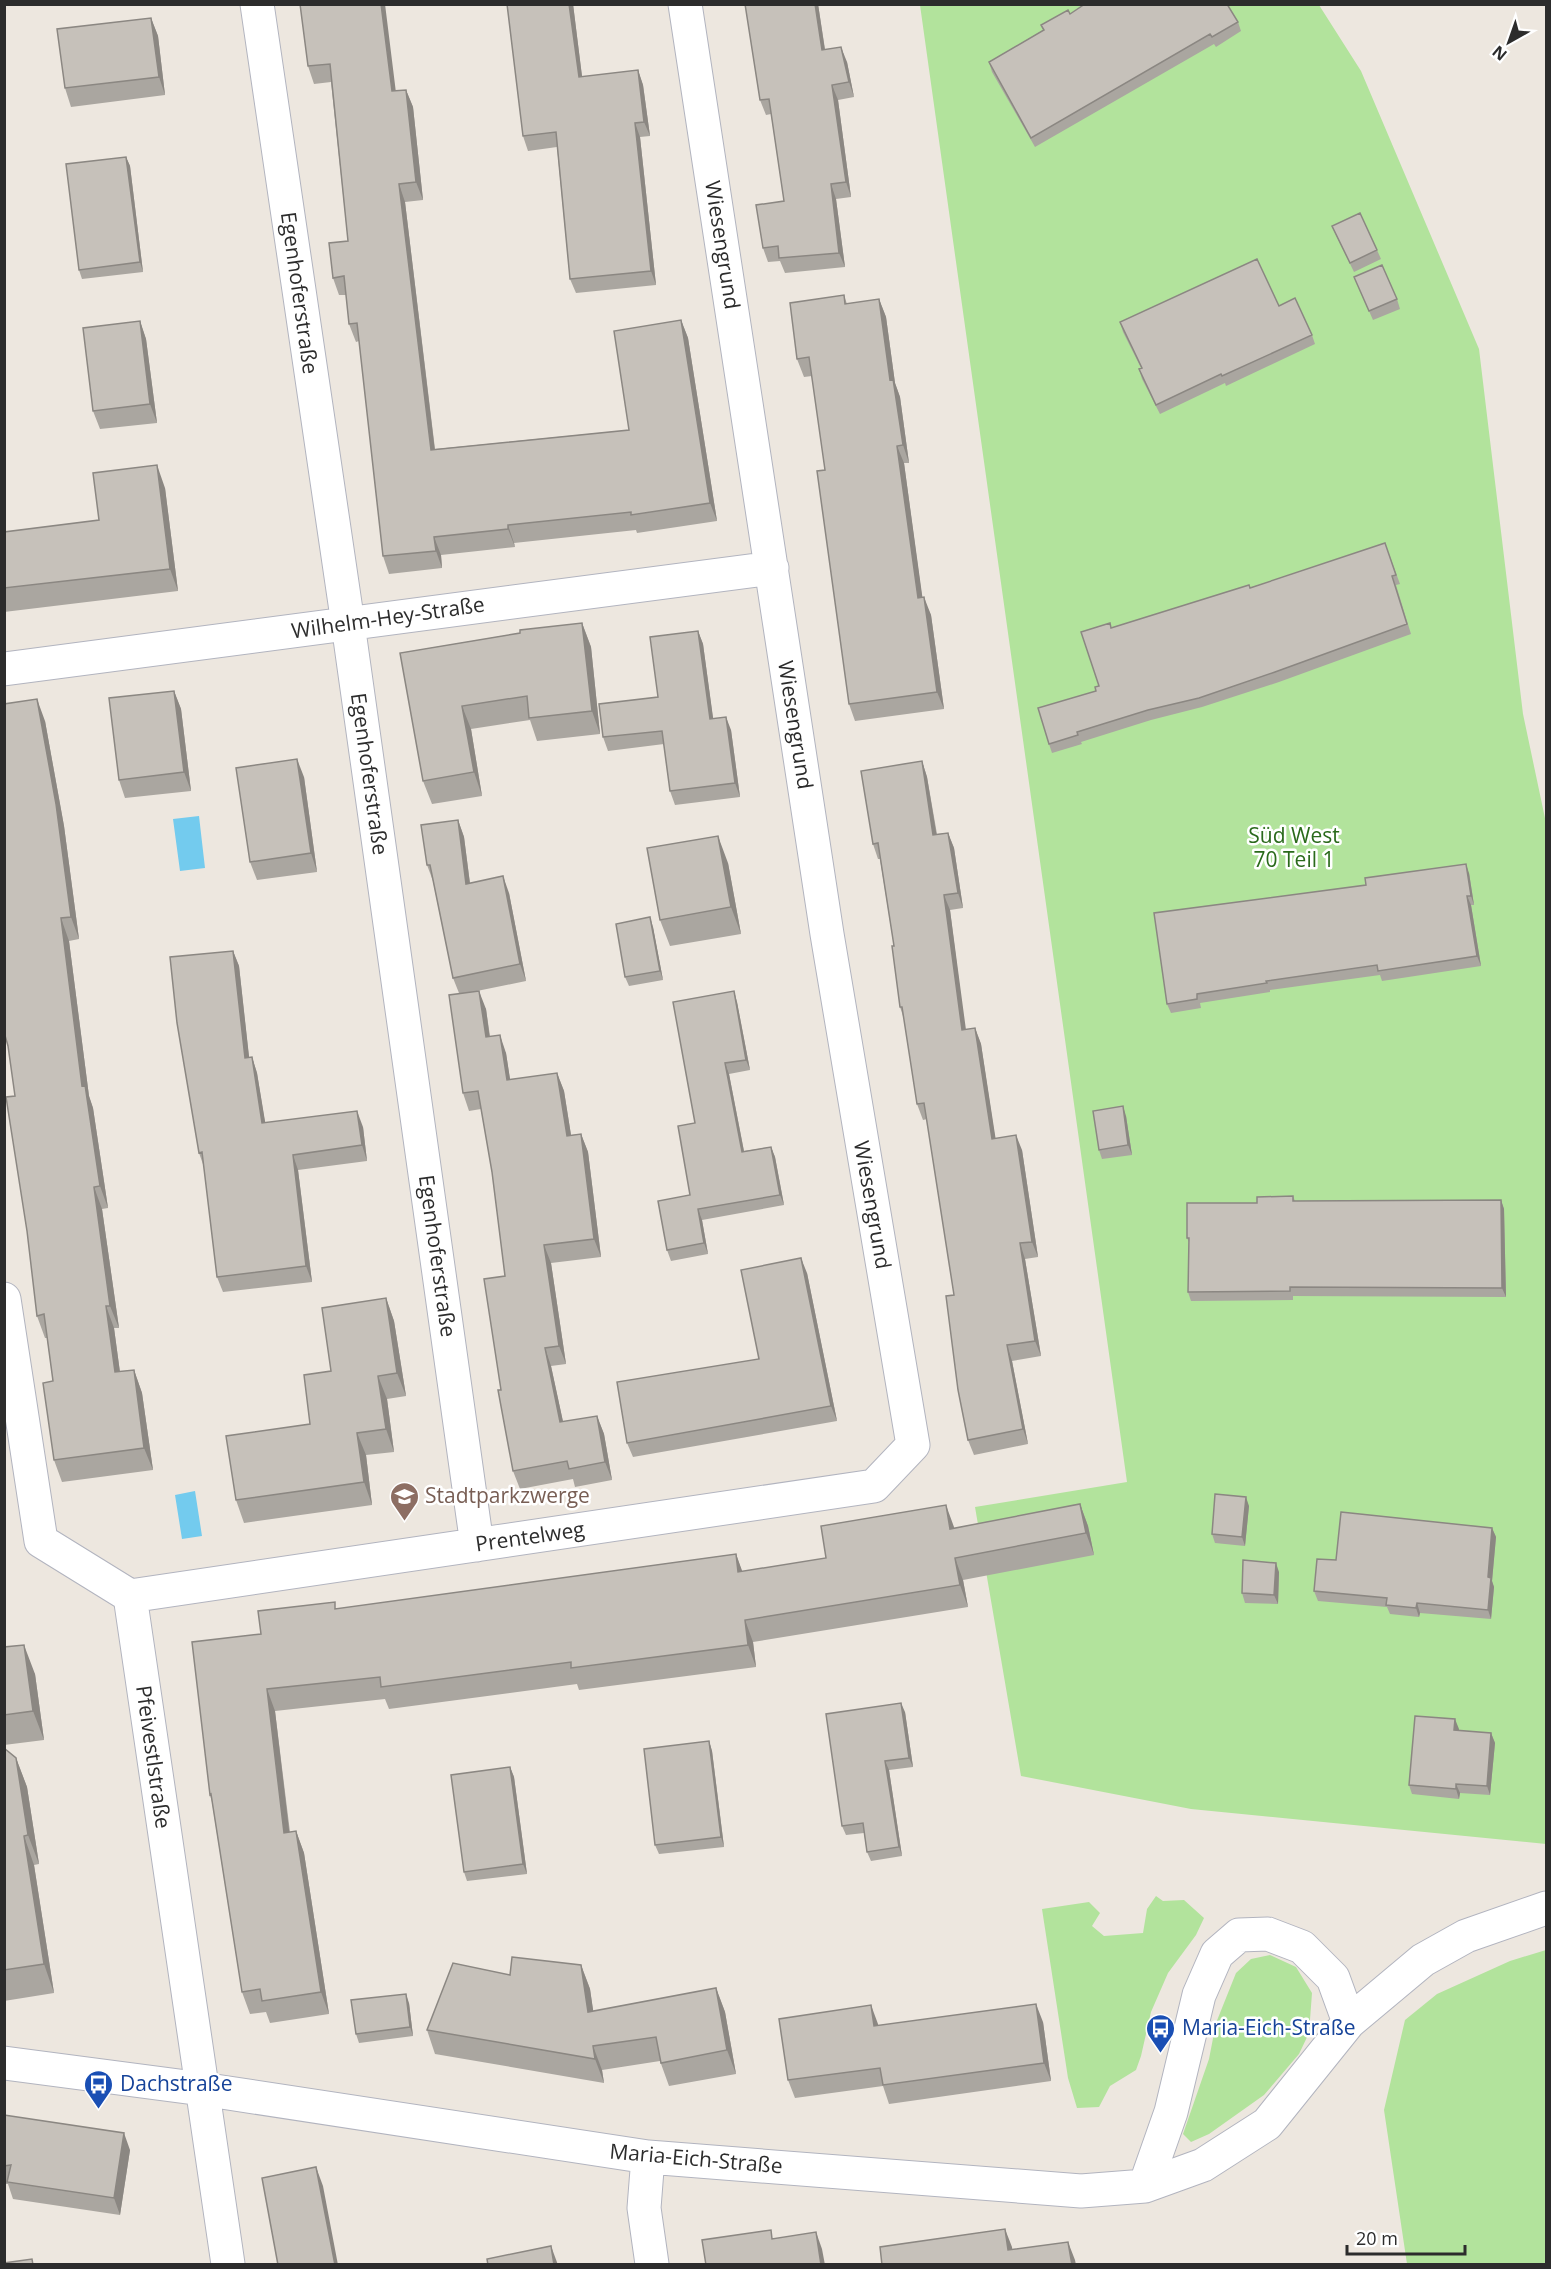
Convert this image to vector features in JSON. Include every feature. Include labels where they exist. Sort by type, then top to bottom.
[{"type":"street","name":"Egenhoferstraße","points":[[257,4],[348,624],[477,1545]]},
{"type":"street","name":"Wiesengrund","points":[[685,4],[827,934],[913,1445]]},
{"type":"street","name":"Wilhelm-Hey-Straße","points":[[4,669],[772,568]]},
{"type":"street","points":[[4,1299],[40,1541],[130,1596]]},
{"type":"street","name":"Prentelweg","points":[[130,1596],[874,1486],[913,1445]]},
{"type":"street","name":"Pfeivestlstraße","points":[[130,1596],[228,2265]]},
{"type":"street","name":"Maria-Eich-Straße","points":[[4,2063],[202,2090],[648,2157],[1081,2191],[1145,2187],[1203,2165],[1267,2124],[1349,2022],[1423,1960],[1466,1936],[1546,1908]]},
{"type":"street","points":[[1145,2187],[1171,2112],[1199,1995],[1217,1954],[1239,1935],[1268,1934],[1302,1947],[1333,1978],[1349,2022]]},
{"type":"street","points":[[648,2157],[644,2208],[652,2265]]},
{"type":"green space","name":"Süd West 70 Teil 1","points":[[920,5],[1319,5],[1361,71],[1479,349],[1523,714],[1546,823],[1546,1844],[1191,1809],[1021,1776],[975,1507],[1127,1482]]},
{"type":"green space","points":[[1156,1896],[1163,1901],[1184,1900],[1204,1918],[1196,1935],[1168,1973],[1151,2012],[1136,2070],[1110,2086],[1099,2107],[1077,2108],[1068,2078],[1042,1909],[1089,1902],[1100,1913],[1092,1926],[1104,1936],[1143,1933],[1147,1909]]},
{"type":"green space","points":[[1546,1950],[1546,2264],[1407,2264],[1384,2110],[1405,2020],[1437,1994],[1510,1961]]},
{"type":"green space","points":[[1270,1955],[1296,1967],[1312,1993],[1309,2033],[1299,2054],[1264,2095],[1209,2134],[1191,2142],[1183,2134],[1209,2059],[1216,2023],[1236,1973],[1251,1959]]},
{"type":"water","points":[[199,816],[205,868],[180,871],[173,819]]},
{"type":"water","points":[[195,1491],[202,1536],[182,1539],[175,1495]]},
{"type":"building","points":[[300,4],[381,4],[392,91],[406,90],[416,182],[399,184],[431,450],[629,430],[614,331],[681,320],[710,503],[631,515],[631,512],[508,525],[508,529],[434,537],[436,551],[383,556],[357,323],[349,324],[344,276],[333,278],[329,243],[348,241],[330,64],[308,66]]},
{"type":"building","points":[[507,4],[569,4],[579,77],[638,70],[644,122],[635,123],[651,271],[570,279],[556,132],[523,136]]},
{"type":"building","points":[[745,4],[815,4],[822,50],[841,47],[849,82],[832,85],[846,182],[831,184],[839,253],[779,258],[778,246],[763,248],[756,205],[784,201],[769,99],[760,100]]},
{"type":"building","points":[[1085,4],[1227,4],[1238,22],[1212,37],[1210,34],[1031,138],[989,62],[1044,30],[1041,25],[1068,10],[1070,14]]},
{"type":"building","points":[[151,18],[159,77],[65,88],[57,29]]},
{"type":"building","points":[[126,157],[140,262],[79,270],[66,164]]},
{"type":"building","points":[[1360,213],[1377,250],[1350,263],[1332,226]]},
{"type":"building","points":[[1257,259],[1279,306],[1295,298],[1312,335],[1156,405],[1139,369],[1142,368],[1120,322]]},
{"type":"building","points":[[1382,265],[1397,299],[1369,311],[1354,277]]},
{"type":"building","points":[[844,295],[845,304],[879,299],[890,380],[893,379],[903,445],[897,446],[918,598],[924,597],[937,692],[849,704],[817,471],[825,470],[809,357],[797,359],[790,303]]},
{"type":"building","points":[[140,321],[150,404],[93,411],[83,328]]},
{"type":"building","points":[[157,465],[170,569],[4,588],[4,532],[99,520],[93,473]]},
{"type":"building","points":[[1385,543],[1396,575],[1392,576],[1407,624],[1199,698],[1148,710],[1077,732],[1078,735],[1049,744],[1038,708],[1096,691],[1095,687],[1099,686],[1081,632],[1110,623],[1111,628],[1249,585],[1250,588]]},
{"type":"building","points":[[582,623],[592,711],[529,718],[527,696],[462,706],[474,772],[423,781],[400,653],[520,633],[520,630]]},
{"type":"building","points":[[698,631],[710,719],[726,717],[735,783],[670,791],[662,731],[603,737],[599,704],[658,697],[650,637]]},
{"type":"building","points":[[174,691],[184,772],[119,780],[109,698]]},
{"type":"building","points":[[37,699],[56,804],[71,917],[61,918],[82,1086],[85,1085],[100,1186],[94,1187],[110,1306],[106,1306],[115,1372],[134,1370],[144,1448],[54,1460],[43,1383],[53,1381],[44,1314],[37,1316],[27,1231],[6,1097],[15,1096],[4,1032],[4,704]]},
{"type":"building","points":[[297,759],[311,853],[250,862],[236,768]]},
{"type":"building","points":[[922,761],[933,835],[948,833],[958,893],[944,895],[962,1030],[975,1028],[992,1139],[1016,1135],[1032,1242],[1020,1243],[1035,1341],[1007,1345],[1023,1429],[968,1440],[958,1390],[946,1296],[954,1295],[924,1103],[917,1104],[902,1007],[900,1007],[892,946],[894,946],[878,843],[873,844],[861,771]]},
{"type":"building","points":[[458,820],[466,884],[503,876],[520,964],[453,978],[430,865],[427,865],[421,825]]},
{"type":"building","points":[[718,836],[731,907],[660,920],[647,848]]},
{"type":"building","points":[[1466,864],[1471,896],[1467,896],[1477,956],[1378,971],[1377,965],[1266,981],[1267,983],[1197,994],[1197,999],[1167,1004],[1154,913],[1366,885],[1365,878]]},
{"type":"building","points":[[650,917],[660,971],[625,977],[616,924]]},
{"type":"building","points":[[233,951],[245,1058],[252,1057],[262,1123],[357,1111],[362,1145],[293,1155],[306,1266],[217,1277],[202,1152],[199,1153],[177,1023],[170,957]]},
{"type":"building","points":[[479,991],[486,1037],[500,1035],[507,1080],[557,1073],[567,1136],[581,1134],[594,1239],[544,1245],[559,1346],[545,1348],[560,1422],[597,1416],[605,1462],[569,1469],[567,1461],[513,1471],[498,1390],[501,1390],[484,1279],[505,1276],[492,1172],[478,1091],[463,1093],[449,995]]},
{"type":"building","points":[[734,991],[746,1060],[725,1063],[742,1152],[771,1147],[780,1195],[698,1209],[704,1243],[667,1250],[658,1201],[690,1195],[678,1126],[695,1123],[673,1002]]},
{"type":"building","points":[[1123,1106],[1128,1145],[1099,1150],[1093,1111]]},
{"type":"building","points":[[1293,1196],[1293,1201],[1501,1200],[1502,1288],[1290,1287],[1290,1291],[1188,1292],[1187,1203],[1257,1203],[1257,1197]]},
{"type":"building","points":[[801,1258],[831,1406],[627,1443],[617,1382],[759,1359],[741,1270]]},
{"type":"building","points":[[386,1298],[397,1373],[378,1376],[386,1429],[357,1433],[364,1482],[236,1500],[226,1436],[310,1424],[304,1375],[331,1371],[322,1308]]},
{"type":"building","points":[[1215,1494],[1246,1497],[1242,1537],[1212,1534]]},
{"type":"building","points":[[1080,1504],[1086,1533],[955,1558],[960,1585],[745,1620],[748,1645],[571,1668],[571,1662],[381,1687],[380,1677],[267,1689],[284,1833],[296,1831],[321,1992],[262,2001],[260,1989],[242,1992],[210,1795],[192,1642],[261,1634],[258,1611],[335,1602],[335,1609],[736,1554],[738,1572],[826,1558],[821,1526],[946,1505],[950,1529]]},
{"type":"building","points":[[1341,1512],[1492,1528],[1488,1610],[1417,1603],[1416,1608],[1386,1605],[1387,1598],[1314,1591],[1317,1559],[1336,1560]]},
{"type":"building","points":[[1243,1560],[1276,1563],[1274,1595],[1242,1593]]},
{"type":"building","points":[[24,1645],[33,1711],[4,1715],[4,1647]]},
{"type":"building","points":[[901,1703],[909,1758],[885,1761],[899,1847],[867,1852],[863,1823],[842,1826],[826,1714]]},
{"type":"building","points":[[1415,1716],[1455,1719],[1454,1730],[1491,1733],[1487,1786],[1456,1784],[1456,1789],[1409,1785]]},
{"type":"building","points":[[709,1741],[721,1837],[655,1845],[644,1749]]},
{"type":"building","points":[[4,1748],[16,1758],[28,1835],[24,1836],[44,1964],[4,1970]]},
{"type":"building","points":[[510,1767],[523,1864],[464,1872],[451,1775]]},
{"type":"building","points":[[512,1957],[581,1965],[588,2012],[716,1988],[727,2050],[661,2063],[656,2037],[593,2046],[595,2059],[427,2030],[453,1963],[510,1975]]},
{"type":"building","points":[[406,1994],[410,2027],[356,2034],[351,2000]]},
{"type":"building","points":[[1036,2004],[1044,2063],[883,2085],[880,2068],[788,2080],[779,2019],[871,2005],[874,2026]]},
{"type":"building","points":[[4,2115],[124,2133],[114,2198],[7,2182],[11,2165],[4,2166]]},
{"type":"building","points":[[316,2167],[335,2265],[278,2265],[262,2178]]},
{"type":"building","points":[[1005,2229],[1008,2250],[1068,2242],[1072,2265],[882,2265],[880,2247]]},
{"type":"building","points":[[771,2230],[772,2239],[816,2232],[821,2265],[706,2265],[702,2240]]},
{"type":"building","points":[[551,2246],[554,2265],[488,2265],[487,2259]]},
{"type":"building","points":[[32,2259],[33,2265],[4,2265],[4,2263]]},
{"type":"place","name":"Stadtparkzwerge","points":[[404,1522]]},
{"type":"place","name":"Maria-Eich-Straße","points":[[1161,2054]]},
{"type":"place","name":"Dachstraße","points":[[99,2110]]}]
